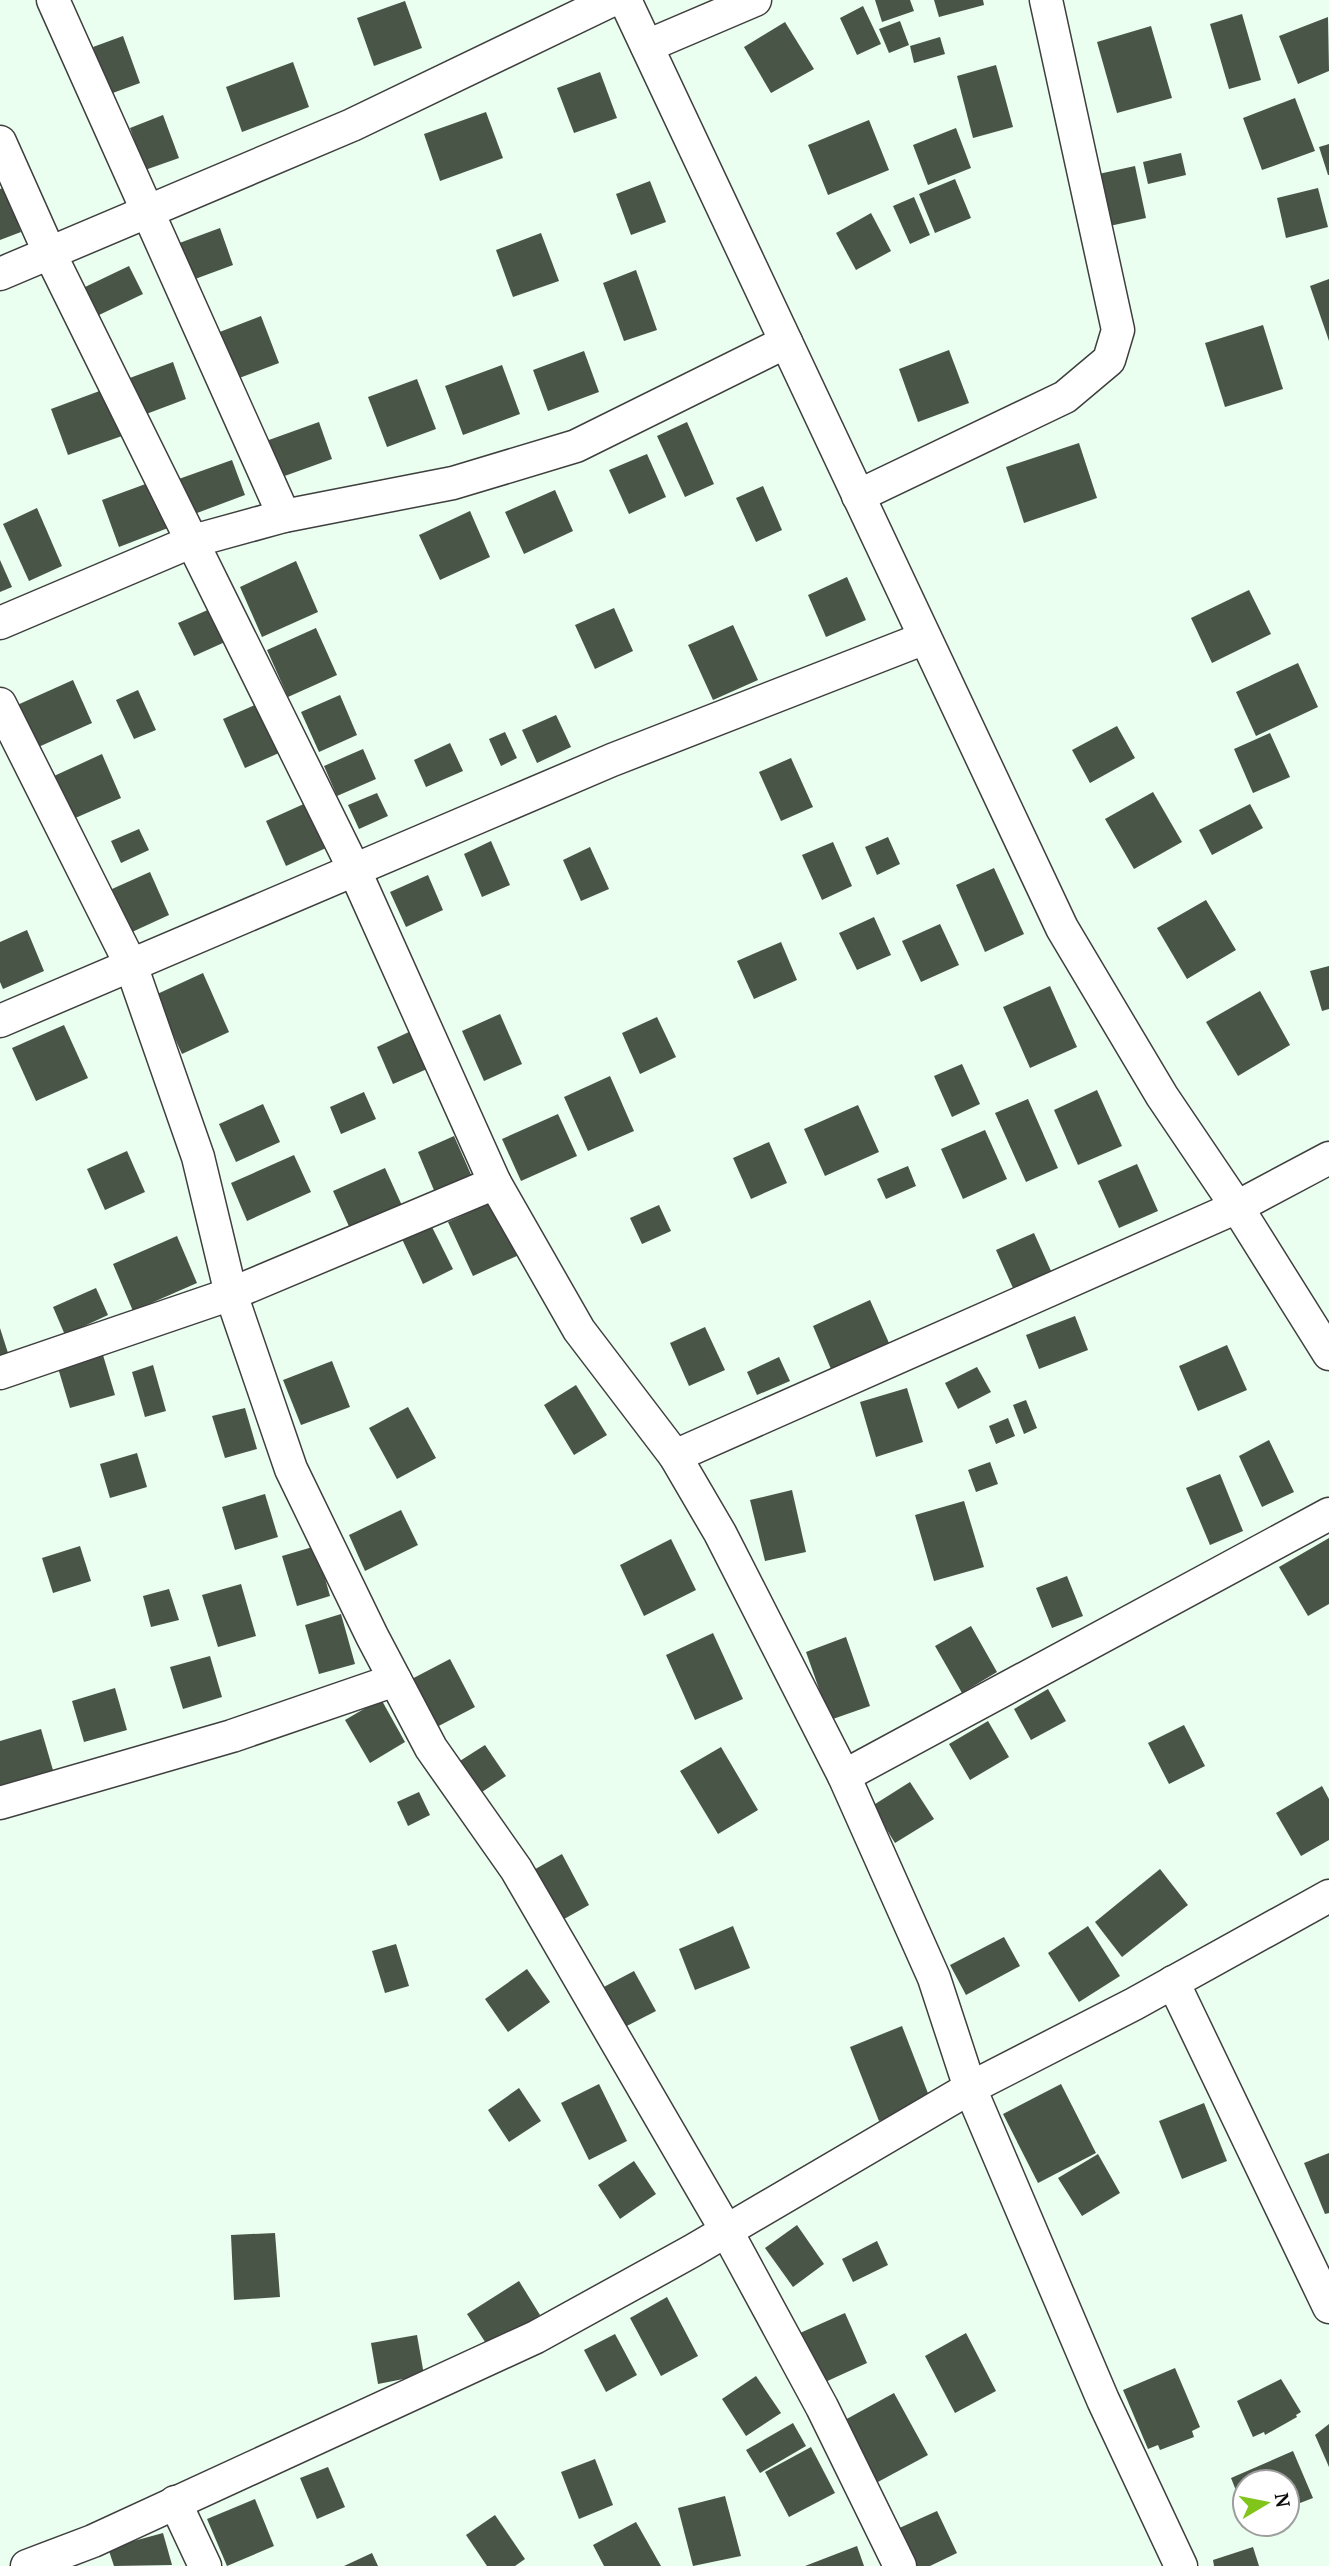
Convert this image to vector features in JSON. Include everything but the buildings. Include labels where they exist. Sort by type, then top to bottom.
[{"type":"street","points":[[53,0],[284,516]]},
{"type":"street","points":[[0,274],[352,125],[612,0]]},
{"type":"street","points":[[625,0],[1062,928],[1161,1096],[1237,1206],[1329,1354]]},
{"type":"street","points":[[647,46],[755,0]]},
{"type":"street","points":[[858,496],[1065,397],[1109,360],[1118,330],[1046,0]]},
{"type":"street","points":[[0,142],[50,254],[354,869],[495,1184],[579,1330],[675,1456],[720,1533],[844,1776],[934,1978],[970,2088],[1103,2400],[1181,2566]]},
{"type":"street","points":[[0,623],[193,541],[284,516],[453,483],[576,446],[786,342]]},
{"type":"street","points":[[0,1021],[612,760],[925,638]]},
{"type":"street","points":[[0,704],[131,965],[198,1157],[230,1294],[291,1469],[431,1748],[516,1870],[595,2001],[726,2230],[822,2407],[900,2566]]},
{"type":"street","points":[[675,1456],[1237,1206],[1329,1158]]},
{"type":"street","points":[[0,1373],[230,1294],[495,1184]]},
{"type":"street","points":[[844,1776],[1329,1514]]},
{"type":"street","points":[[0,1803],[232,1736],[395,1680]]},
{"type":"street","points":[[27,2566],[93,2541],[536,2337],[970,2088],[1173,1982],[1329,1896]]},
{"type":"street","points":[[1173,1982],[1319,2259],[1329,2307]]},
{"type":"street","points":[[175,2502],[205,2566]]}]
